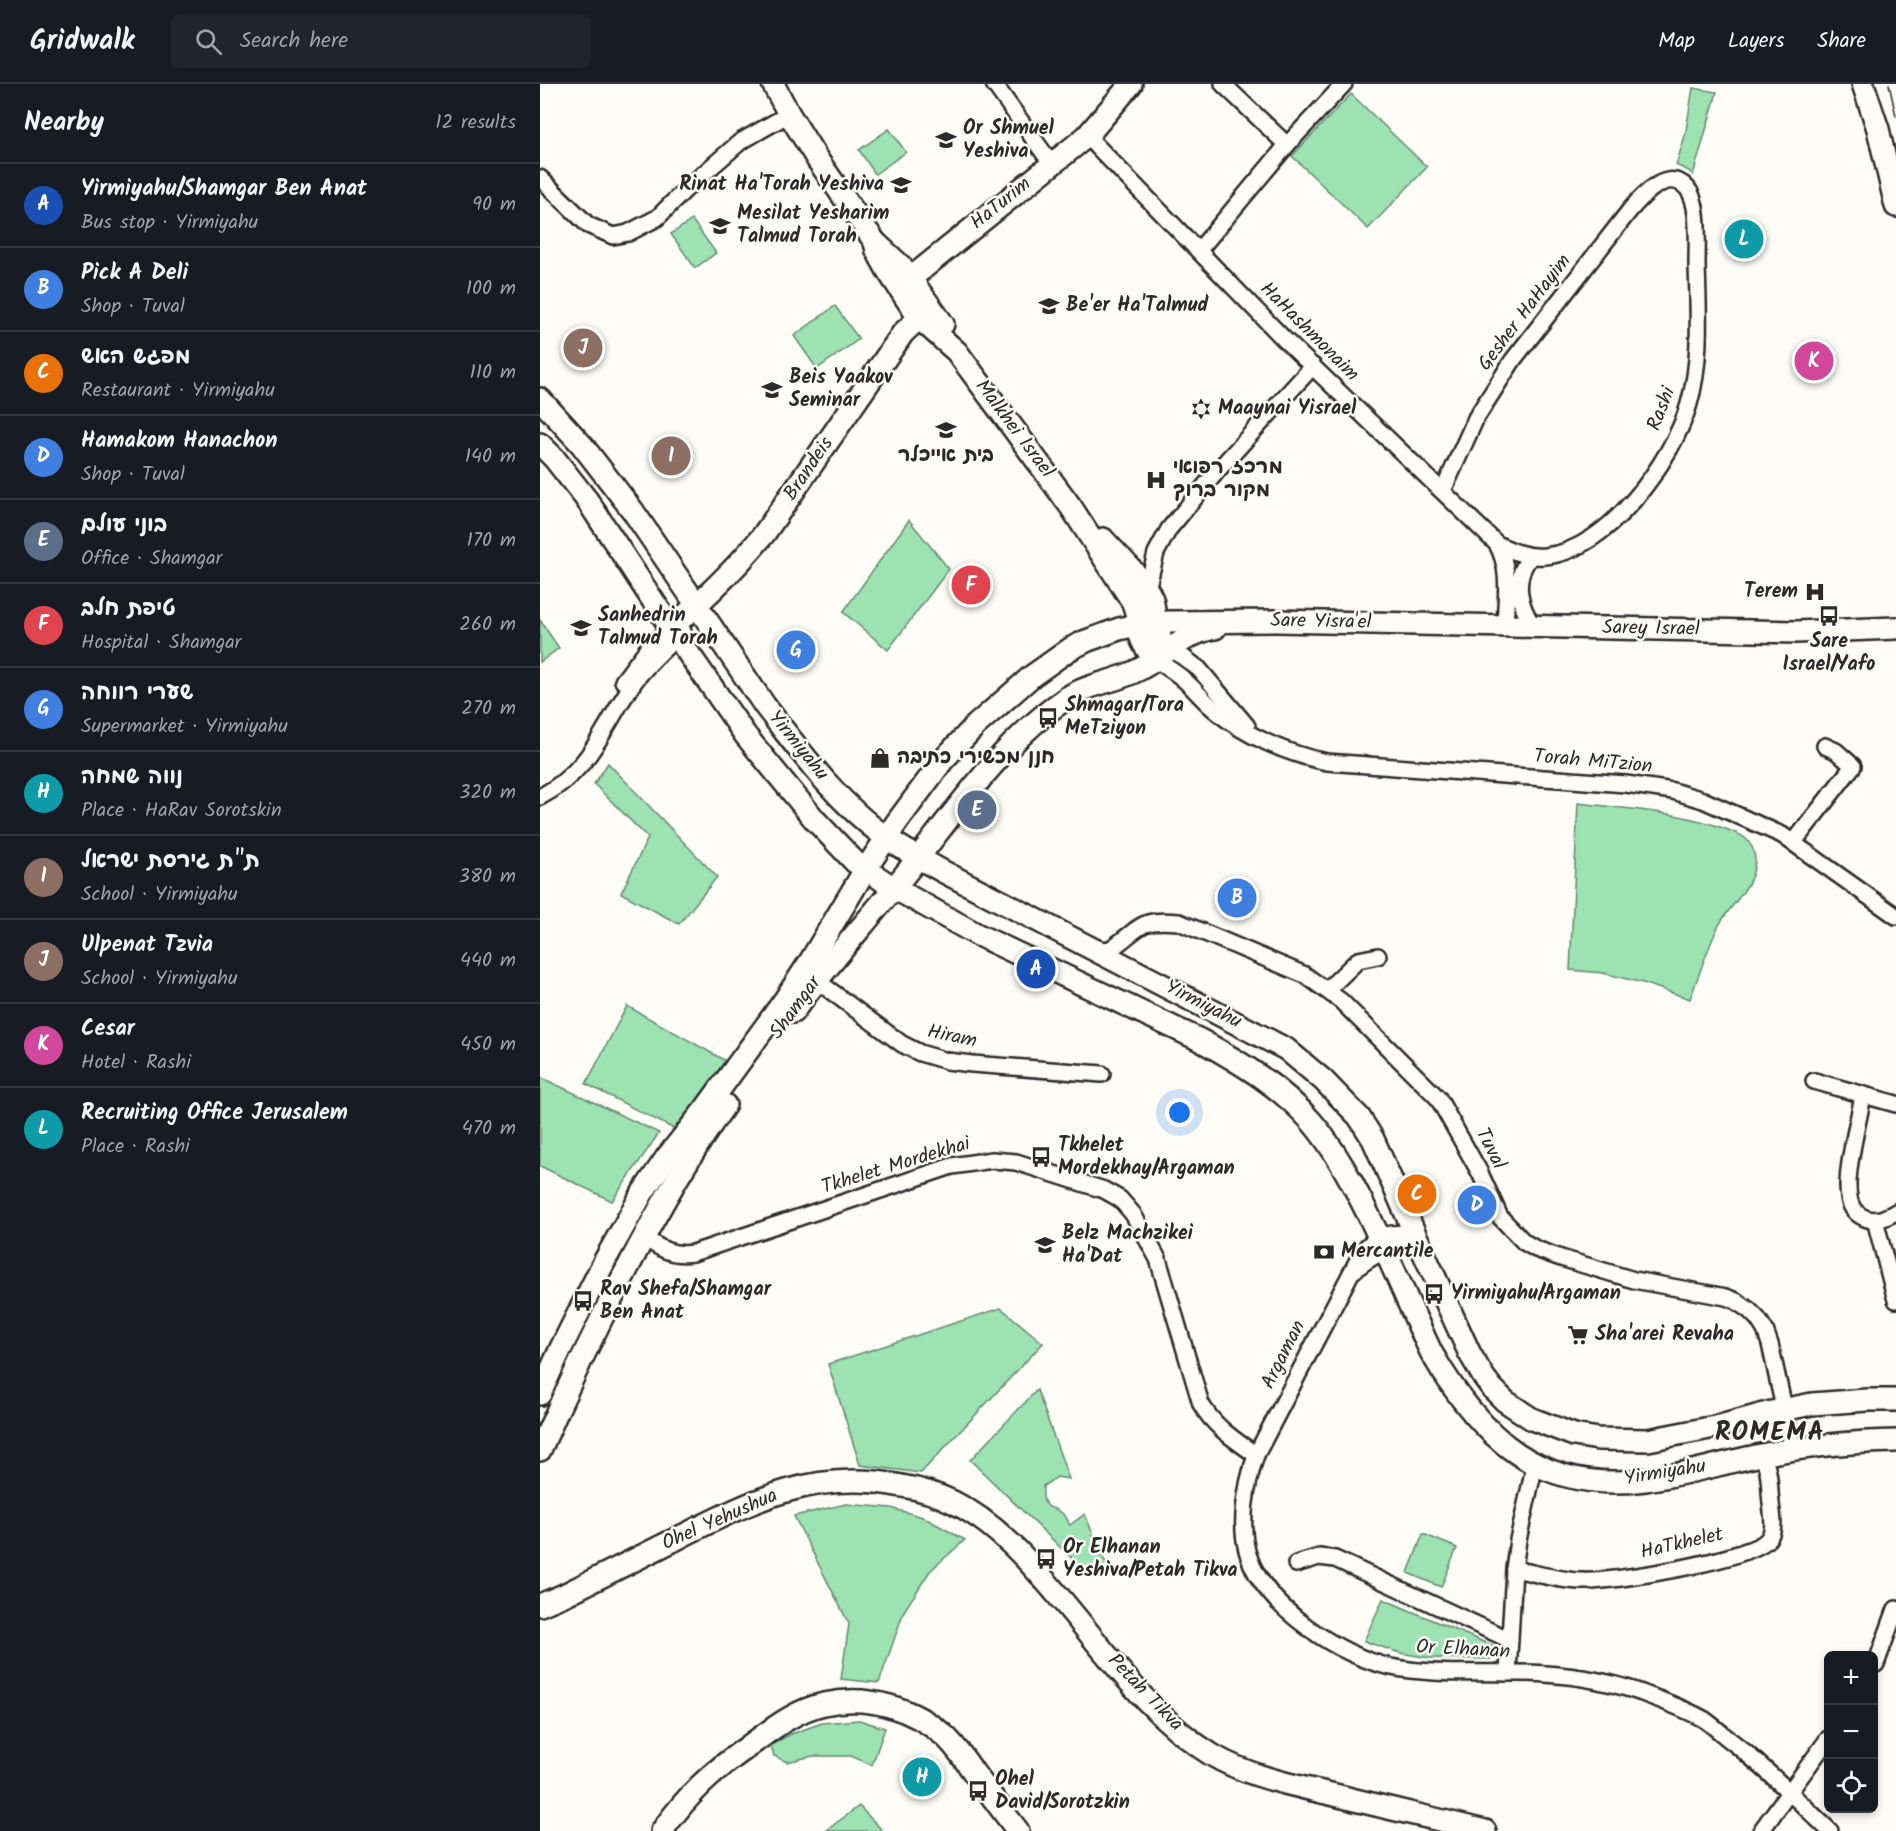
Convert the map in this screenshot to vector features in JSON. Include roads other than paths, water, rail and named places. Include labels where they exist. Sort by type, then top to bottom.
[{"type":"street","name":"Malkhei Israel","points":[[773,84],[817,159],[875,242],[894,258],[911,278],[941,320],[957,352],[1071,507],[1146,624]]},
{"type":"street","points":[[994,84],[1051,163]]},
{"type":"street","name":"HaTurim","points":[[911,278],[1087,136],[1131,84]]},
{"type":"street","points":[[1223,84],[1287,145]]},
{"type":"street","points":[[1199,250],[1287,145],[1344,84]]},
{"type":"street","points":[[1863,84],[1878,129],[1896,206]]},
{"type":"street","points":[[540,178],[588,225],[613,236],[628,233],[657,218],[687,188],[740,142],[789,114]]},
{"type":"street","name":"HaHashmonaim","points":[[1087,136],[1284,339],[1497,543],[1502,551],[1506,571],[1505,626]]},
{"type":"street","name":"Gesher HaHayim","points":[[1443,491],[1476,418],[1513,360],[1630,210],[1645,193],[1667,181]]},
{"type":"street","name":"Rashi","points":[[1497,543],[1531,556],[1545,556],[1577,547],[1599,534],[1615,520],[1653,474],[1674,440],[1686,413],[1694,383],[1698,333],[1697,226],[1687,188],[1667,181]]},
{"type":"street","name":"Malkhei Israel","points":[[875,242],[877,251],[888,271],[919,318],[957,352]]},
{"type":"street","points":[[888,271],[899,279],[911,278]]},
{"type":"street","points":[[919,318],[931,315],[941,320]]},
{"type":"street","name":"Brandeis","points":[[674,632],[696,606],[738,565],[764,534],[892,346],[919,318]]},
{"type":"street","points":[[1196,622],[1168,609],[1147,590],[1156,553],[1169,529],[1218,470],[1312,366]]},
{"type":"street","name":"Yirmiyahu","points":[[540,399],[582,445],[617,489],[765,706],[835,791],[864,819],[886,838],[918,858],[1286,1049],[1323,1080],[1359,1117],[1373,1139],[1470,1354],[1492,1389],[1505,1401],[1532,1419],[1574,1435],[1598,1439],[1637,1440],[1665,1438],[1785,1409],[1832,1401],[1896,1400]]},
{"type":"street","name":"Yirmiyahu","points":[[540,444],[587,500],[746,736],[815,820],[865,870],[978,935],[1200,1040],[1253,1072],[1310,1120],[1343,1165],[1431,1352],[1475,1417],[1510,1450],[1535,1464],[1575,1477],[1620,1481],[1644,1480],[1764,1464],[1793,1449],[1896,1441]]},
{"type":"street","name":"Malkhei Israel","points":[[1071,507],[1102,538],[1147,590],[1152,601],[1146,624],[1145,647],[1163,653]]},
{"type":"street","points":[[1531,556],[1523,568],[1519,588],[1523,607],[1533,626]]},
{"type":"street","points":[[1163,653],[1191,634],[1208,629],[1268,621]]},
{"type":"street","name":"Sare Yisra'el","points":[[1146,624],[1268,621],[1505,626]]},
{"type":"street","name":"Shamgar","points":[[540,1394],[616,1240],[656,1171],[706,1108],[784,1001],[886,838],[943,760],[975,726],[1032,676],[1058,657],[1086,641],[1119,629],[1146,624]]},
{"type":"street","name":"Sarey Israel","points":[[1505,626],[1797,632],[1896,628]]},
{"type":"street","points":[[540,796],[583,747],[625,677],[648,648],[674,632]]},
{"type":"street","name":"Sarey Israel","points":[[1797,632],[1896,643]]},
{"type":"street","name":"Shamgar","points":[[540,1450],[571,1379],[644,1237],[678,1177],[711,1124],[816,980],[894,888],[989,768],[1017,739],[1045,714],[1080,690],[1132,673],[1163,653]]},
{"type":"street","name":"Torah MiTzion","points":[[1163,653],[1182,678],[1217,712],[1239,727],[1298,755],[1327,762],[1626,784],[1673,790],[1703,800],[1782,835],[1896,916]]},
{"type":"street","points":[[1794,842],[1853,765],[1836,751],[1825,746]]},
{"type":"street","points":[[864,819],[880,818],[893,812],[906,804],[920,790]]},
{"type":"street","name":"Tuval","points":[[1090,946],[1106,950],[1143,924],[1160,920],[1179,922],[1305,975],[1327,990],[1341,1001],[1438,1098],[1480,1173],[1500,1217],[1524,1242],[1634,1280],[1726,1297],[1736,1301],[1758,1319],[1770,1344],[1793,1449]]},
{"type":"street","points":[[1124,939],[1120,952],[1134,970]]},
{"type":"street","points":[[1327,990],[1358,960],[1378,956]]},
{"type":"street","name":"Hiram","points":[[816,980],[902,1044],[920,1053],[947,1061],[964,1063],[1102,1074]]},
{"type":"street","points":[[1814,1081],[1896,1104]]},
{"type":"street","points":[[1863,1095],[1850,1170],[1848,1196],[1857,1214],[1866,1219],[1885,1218],[1896,1212]]},
{"type":"street","name":"Tkhelet Mordekhai","points":[[644,1237],[670,1253],[681,1255],[708,1249],[917,1177],[972,1162],[992,1160],[1016,1162],[1104,1190],[1120,1199],[1133,1214],[1158,1259],[1201,1404],[1209,1418],[1221,1430],[1256,1455]]},
{"type":"street","points":[[1875,1220],[1896,1300]]},
{"type":"street","points":[[1382,1244],[1395,1232],[1415,1234]]},
{"type":"street","points":[[616,1240],[644,1237]]},
{"type":"street","name":"Argaman","points":[[1256,1455],[1351,1275],[1355,1263],[1366,1247],[1382,1244]]},
{"type":"street","name":"Or Elhanan","points":[[1256,1455],[1249,1479],[1244,1514],[1248,1556],[1256,1573],[1287,1610],[1310,1629],[1337,1646],[1365,1659],[1390,1666],[1433,1672],[1544,1674],[1605,1681],[1643,1694],[1704,1720],[1749,1754],[1830,1831]]},
{"type":"street","points":[[1508,1673],[1514,1569],[1535,1464]]},
{"type":"street","name":"HaTkhelet","points":[[1514,1569],[1581,1581],[1606,1581],[1667,1571],[1762,1545],[1771,1533],[1773,1519],[1764,1464]]},
{"type":"street","name":"Ohel Yehushua","points":[[540,1605],[735,1509],[801,1486],[849,1480],[883,1482],[925,1490]]},
{"type":"street","name":"Petah Tikva","points":[[925,1490],[954,1502],[993,1529],[1032,1565],[1140,1694],[1163,1718],[1213,1755],[1235,1766],[1288,1784],[1485,1831]]},
{"type":"street","points":[[1296,1564],[1319,1557],[1335,1559],[1510,1640]]},
{"type":"street","name":"Ohel Yehushua","points":[[540,1591],[571,1588],[592,1581]]},
{"type":"street","points":[[1878,1659],[1895,1613]]},
{"type":"street","points":[[662,1831],[675,1813],[710,1775],[774,1727],[795,1715],[823,1704],[851,1700],[879,1702],[909,1712],[929,1724],[959,1752],[1018,1831]]},
{"type":"street","points":[[1761,1831],[1824,1744]]},
{"type":"tram line","points":[[1889,84],[1896,116]]},
{"type":"place","name":"Or Shmuel Yeshiva","points":[[946,140]]},
{"type":"place","name":"Rinat Ha'Torah Yeshiva","points":[[901,185]]},
{"type":"place","name":"Mesilat Yesharim Talmud Torah","points":[[720,226]]},
{"type":"place","name":"Recruiting Office Jerusalem","points":[[1744,239]]},
{"type":"place","name":"Be'er Ha'Talmud","points":[[1049,306]]},
{"type":"place","name":"Ulpenat Tzvia","points":[[583,348]]},
{"type":"place","name":"Cesar","points":[[1814,361]]},
{"type":"place","name":"Beis Yaakov Seminar","points":[[772,390]]},
{"type":"place","name":"Maaynai Yisrael","points":[[1201,409]]},
{"type":"place","name":"בית אייכלר","points":[[946,430]]},
{"type":"place","name":"ת\"ת גירסת ישראל","points":[[671,456]]},
{"type":"place","name":"מרכז רפואי מקור ברוך","points":[[1156,480]]},
{"type":"place","name":"טיפת חלב","points":[[971,585]]},
{"type":"place","name":"Terem","points":[[1815,592]]},
{"type":"place","name":"Sare Israel/Yafo","points":[[1829,616]]},
{"type":"place","name":"Sanhedrin Talmud Torah","points":[[581,628]]},
{"type":"place","name":"שערי רווחה","points":[[796,650]]},
{"type":"place","name":"Shmagar/Tora MeTziyon","points":[[1048,718]]},
{"type":"place","name":"חנן מכשירי כתיבה","points":[[880,758]]},
{"type":"place","name":"בוני עולם","points":[[977,810]]},
{"type":"place","name":"Pick A Deli","points":[[1237,898]]},
{"type":"place","name":"Yirmiyahu/Shamgar Ben Anat","points":[[1036,969]]},
{"type":"place","name":"Tkhelet Mordekhay/Argaman","points":[[1041,1157]]},
{"type":"place","name":"מפגש האש","points":[[1417,1194]]},
{"type":"place","name":"Hamakom Hanachon","points":[[1477,1205]]},
{"type":"place","name":"Belz Machzikei Ha'Dat","points":[[1045,1245]]},
{"type":"place","name":"Mercantile","points":[[1324,1252]]},
{"type":"place","name":"Yirmiyahu/Argaman","points":[[1434,1294]]},
{"type":"place","name":"Rav Shefa/Shamgar Ben Anat","points":[[583,1301]]},
{"type":"place","name":"Sha'arei Revaha","points":[[1578,1335]]},
{"type":"place","name":"Or Elhanan Yeshiva/Petah Tikva","points":[[1046,1559]]},
{"type":"place","name":"נווה שמחה","points":[[922,1777]]},
{"type":"place","name":"Ohel David/Sorotzkin","points":[[978,1791]]},
{"type":"district","name":"ROMEMA","points":[[1770,1433]]}]
